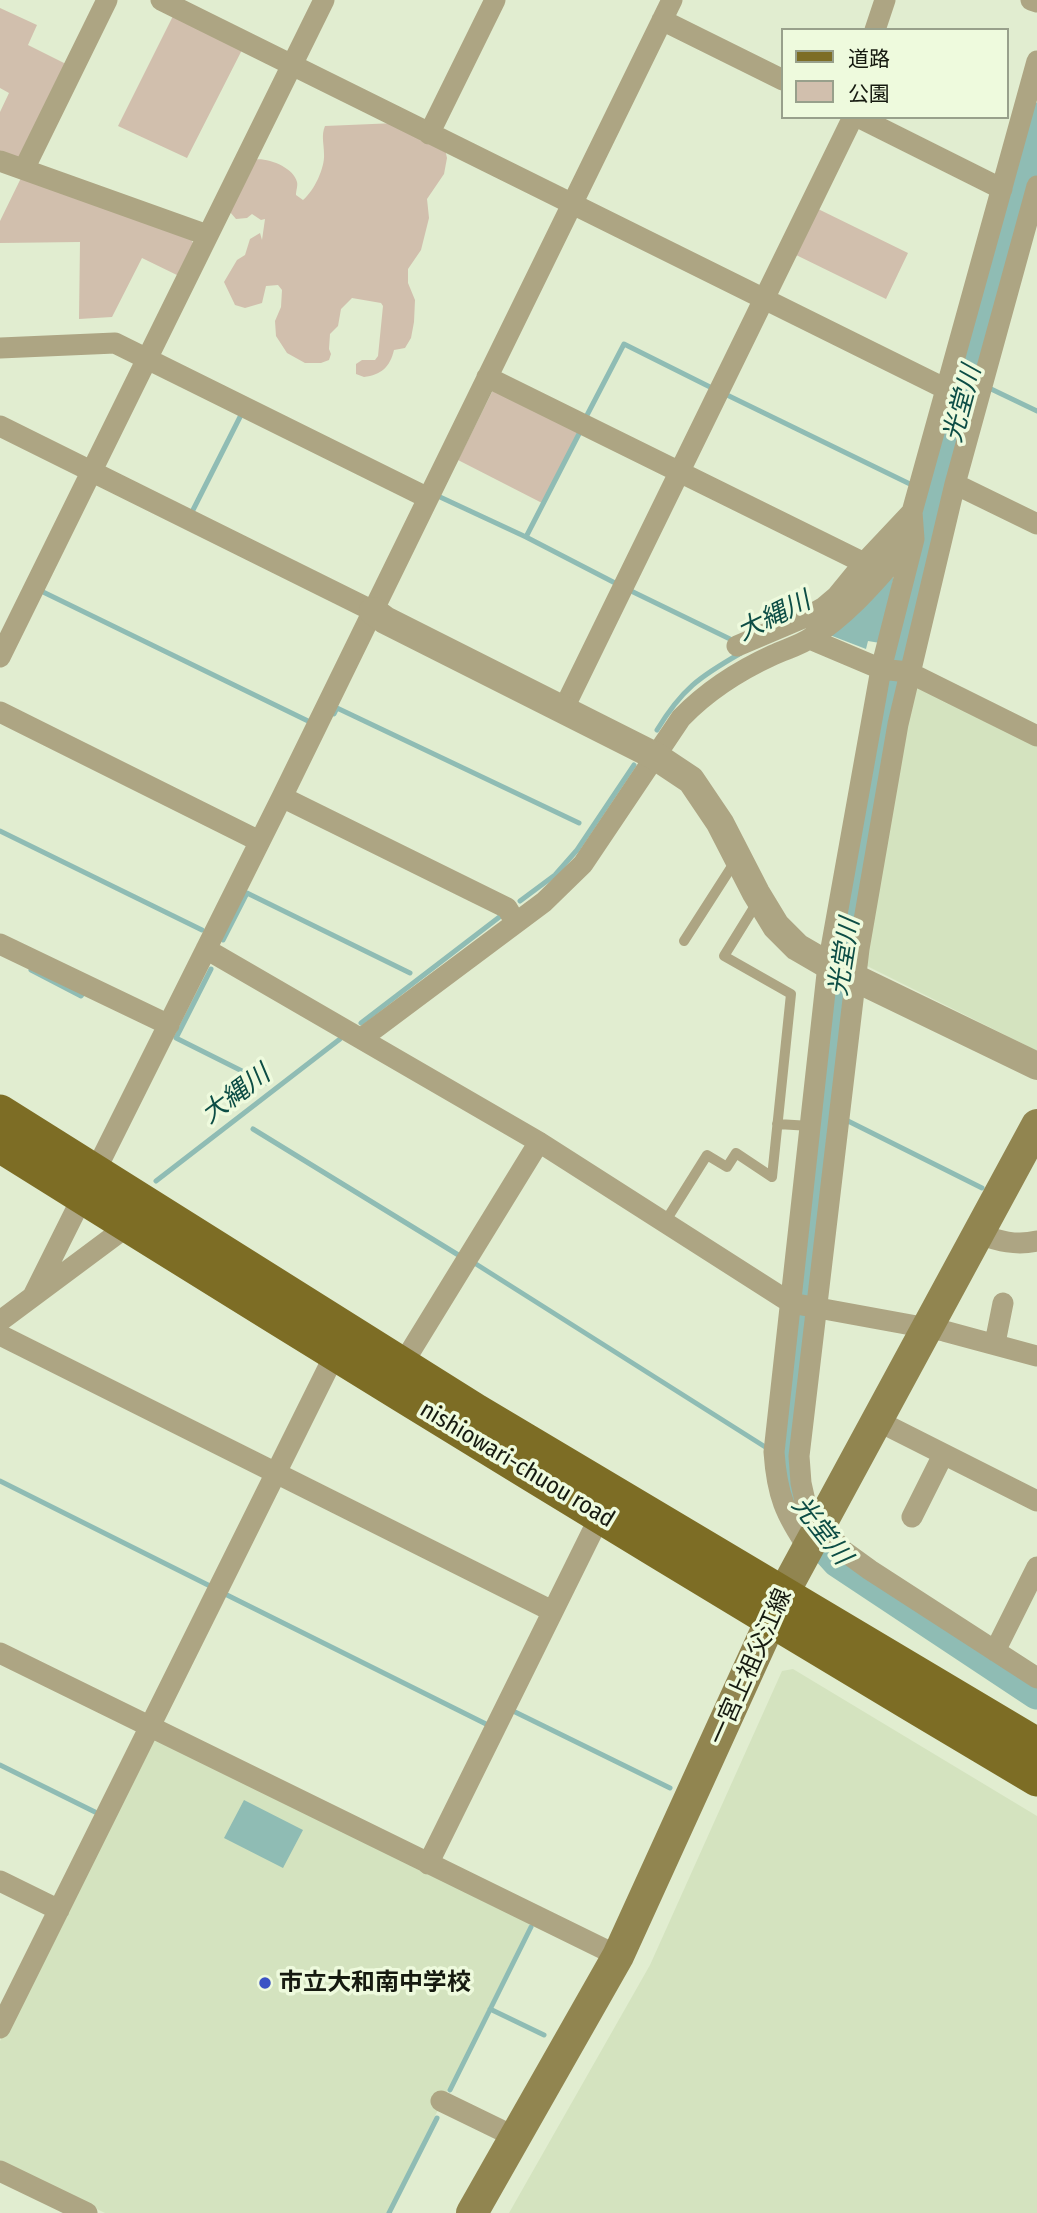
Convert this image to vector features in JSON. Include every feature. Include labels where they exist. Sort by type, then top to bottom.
[{"type":"main road","name":"nishiowari-chuou road","points":[[0,1112],[88,1184],[129,1225],[600,1516],[1037,1745]]},
{"type":"main road","name":"一宮上祖父江線","points":[[472,2213],[618,1956],[778,1608],[1037,1125]]},
{"type":"main road","name":"nishiowari-chuou road","points":[[0,1145],[88,1184],[402,1364],[1037,1779]]},
{"type":"street","points":[[24,169],[107,0]]},
{"type":"street","points":[[161,0],[946,389]]},
{"type":"street","points":[[0,657],[324,0]]},
{"type":"street","points":[[429,134],[495,0]]},
{"type":"street","points":[[33,1296],[282,797],[672,0]]},
{"type":"street","points":[[876,28],[885,0]]},
{"type":"street","points":[[1031,0],[1037,2]]},
{"type":"street","points":[[662,20],[782,80]]},
{"type":"street","points":[[805,1306],[842,971],[879,827],[913,526],[946,389],[1037,61]]},
{"type":"street","points":[[564,708],[764,298],[855,119]]},
{"type":"street","points":[[860,119],[1002,190]]},
{"type":"street","points":[[0,160],[208,234]]},
{"type":"street","points":[[1037,186],[955,484],[895,671],[842,971],[811,1126],[799,1456],[801,1483],[816,1536],[841,1549],[1037,1678]]},
{"type":"street","points":[[1017,254],[1037,264]]},
{"type":"street","points":[[0,348],[115,343],[428,498]]},
{"type":"street","points":[[487,377],[864,563]]},
{"type":"street","points":[[0,426],[373,611],[385,620],[655,756],[691,780],[699,790],[776,926],[797,947],[1037,1066]]},
{"type":"street","points":[[955,484],[1037,524]]},
{"type":"street","points":[[737,646],[824,607],[837,596],[864,563],[913,526]]},
{"type":"street","points":[[362,1038],[544,902],[583,864],[681,718],[696,702],[719,684],[750,666],[810,639],[842,617],[913,526]]},
{"type":"street","points":[[810,639],[895,671],[1037,736]]},
{"type":"street","points":[[0,712],[259,841]]},
{"type":"street","points":[[282,797],[507,908],[516,923]]},
{"type":"street","points":[[0,944],[169,1025]]},
{"type":"street","points":[[206,948],[539,1142],[805,1306],[928,1328],[995,1343],[1037,1356]]},
{"type":"street","points":[[402,1364],[539,1142]]},
{"type":"street","points":[[129,1225],[33,1296],[0,1326],[276,1473],[552,1611]]},
{"type":"street","points":[[978,1234],[1005,1242],[1024,1244],[1037,1241]]},
{"type":"street","points":[[995,1343],[1003,1303]]},
{"type":"street","points":[[0,2028],[335,1354]]},
{"type":"street","points":[[878,1421],[1037,1501]]},
{"type":"street","points":[[912,1517],[943,1455]]},
{"type":"street","points":[[428,1864],[600,1516]]},
{"type":"street","points":[[995,1651],[1037,1567]]},
{"type":"street","points":[[0,1653],[618,1956]]},
{"type":"street","points":[[0,1881],[59,1910]]},
{"type":"street","points":[[441,2101],[515,2137]]},
{"type":"street","points":[[0,2171],[87,2213]]},
{"type":"lane","points":[[684,942],[738,858]]},
{"type":"lane","points":[[665,1222],[707,1155],[727,1167],[736,1153],[772,1177],[791,995],[724,956],[759,898]]},
{"type":"lane","points":[[777,1124],[811,1126]]},
{"type":"shaded area","points":[[911,680],[1037,741],[1037,1051],[865,965]]},
{"type":"shaded area","points":[[793,1669],[1037,1816],[1037,2213],[509,2213],[650,1965],[782,1671]]},
{"type":"shaded area","name":"市立大和南中学校","points":[[151,1737],[530,1924],[387,2213],[105,2213],[0,2162],[0,2041]]},
{"type":"green space","points":[[0,8],[37,25],[28,45],[72,67],[25,162],[0,155],[0,112],[9,93],[0,88]]},
{"type":"green space","points":[[175,12],[244,46],[187,158],[118,126]]},
{"type":"green space","points":[[396,123],[445,149],[447,158],[444,174],[427,199],[429,218],[421,250],[408,269],[408,283],[415,300],[411,338],[405,348],[394,350],[390,361],[380,372],[364,377],[356,374],[356,364],[362,360],[375,360],[378,356],[383,306],[381,303],[352,298],[341,309],[338,326],[330,334],[329,360],[305,363],[287,353],[276,336],[275,321],[281,307],[282,290],[278,285],[266,286],[262,303],[245,308],[235,305],[224,282],[237,260],[245,255],[250,239],[260,233],[262,240],[265,219],[261,220],[252,214],[247,218],[236,219],[230,212],[252,160],[271,161],[285,167],[295,177],[296,195],[303,200],[315,185],[323,166],[325,126]]},
{"type":"green space","points":[[21,178],[191,239],[195,247],[181,277],[142,258],[112,317],[79,319],[80,242],[0,243],[0,221]]},
{"type":"green space","points":[[814,207],[908,253],[886,299],[792,253]]},
{"type":"green space","points":[[495,386],[580,428],[542,503],[458,460]]},
{"type":"water","points":[[894,576],[880,643],[868,641],[866,649],[827,634]]},
{"type":"water","points":[[244,1800],[303,1830],[283,1868],[224,1838]]},
{"type":"waterway","name":"光堂川","points":[[1037,119],[956,420],[891,680],[838,994],[788,1453],[790,1490],[798,1509],[810,1530],[838,1561],[1037,1693]]},
{"type":"waterway","name":"光堂川","points":[[1031,141],[1037,143]]},
{"type":"waterway","points":[[585,419],[624,344],[714,389]]},
{"type":"waterway","points":[[989,388],[1037,411]]},
{"type":"waterway","points":[[725,394],[912,485]]},
{"type":"waterway","points":[[193,510],[242,413]]},
{"type":"waterway","points":[[526,537],[581,430]]},
{"type":"waterway","points":[[440,497],[617,584]]},
{"type":"waterway","name":"大縄川","points":[[919,520],[935,502]]},
{"type":"waterway","points":[[627,589],[732,640]]},
{"type":"waterway","points":[[39,590],[308,721]]},
{"type":"waterway","name":"大縄川","points":[[657,730],[683,694],[714,669],[741,653]]},
{"type":"waterway","points":[[334,714],[337,708],[579,823]]},
{"type":"waterway","name":"大縄川","points":[[520,901],[555,875],[577,850],[634,765]]},
{"type":"waterway","points":[[0,831],[202,930]]},
{"type":"waterway","points":[[223,940],[247,893],[410,973]]},
{"type":"waterway","name":"大縄川","points":[[361,1023],[502,915]]},
{"type":"waterway","points":[[211,969],[176,1038],[266,1083]]},
{"type":"waterway","points":[[31,970],[81,996],[85,993]]},
{"type":"waterway","name":"大縄川","points":[[156,1181],[340,1039]]},
{"type":"waterway","points":[[844,1119],[982,1188]]},
{"type":"waterway","points":[[253,1129],[460,1256]]},
{"type":"waterway","points":[[476,1264],[770,1450]]},
{"type":"waterway","points":[[0,1481],[212,1587]]},
{"type":"waterway","points":[[223,1593],[488,1725]]},
{"type":"waterway","points":[[509,1709],[670,1788]]},
{"type":"waterway","points":[[0,1765],[95,1812]]},
{"type":"waterway","points":[[450,2090],[531,1927]]},
{"type":"waterway","points":[[490,2009],[544,2035]]},
{"type":"waterway","points":[[389,2213],[437,2118]]},
{"type":"place","name":"市立大和南中学校","points":[[265,1983]]}]
